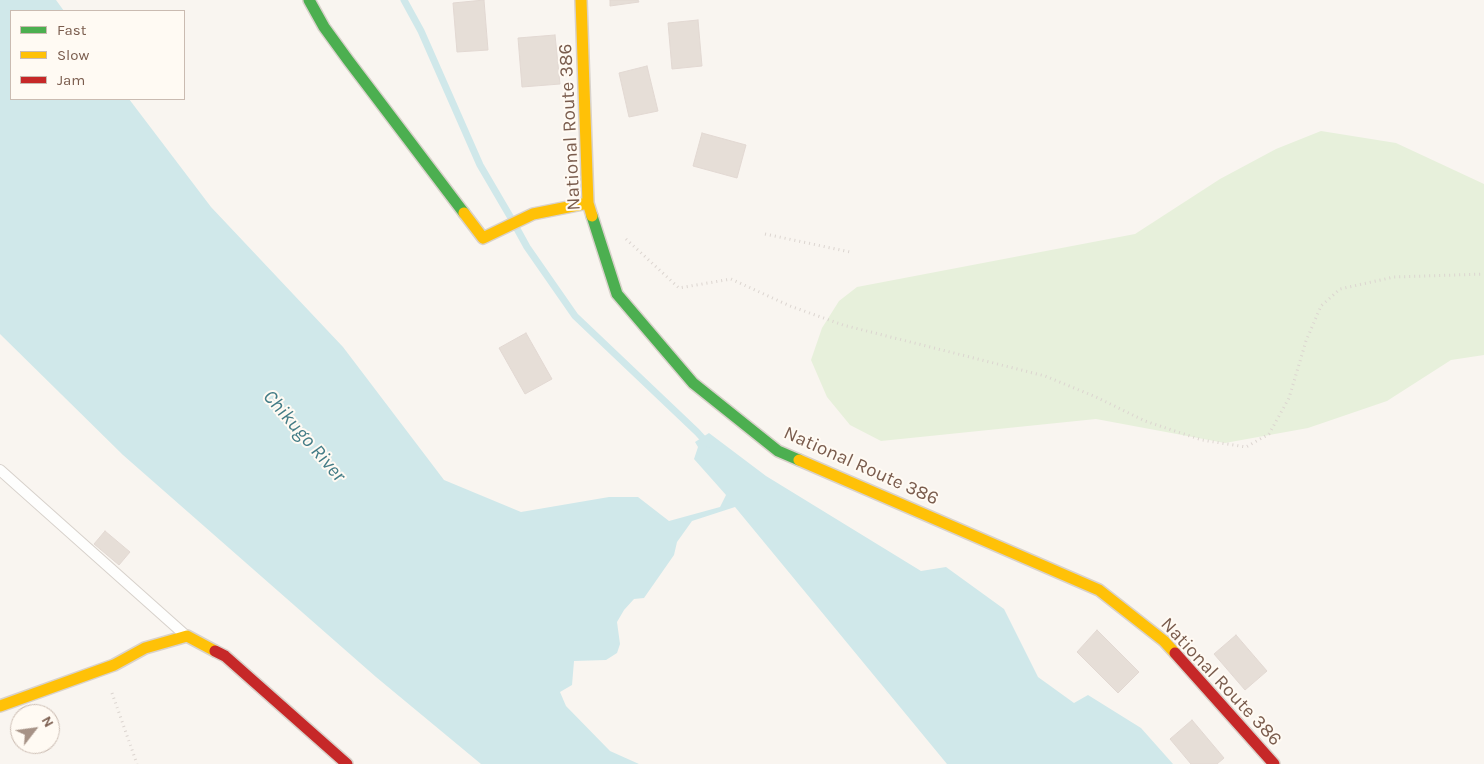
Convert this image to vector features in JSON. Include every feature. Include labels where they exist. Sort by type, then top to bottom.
[{"type":"main road","points":[[309,0],[324,27],[348,60],[483,238],[533,214],[588,203]]},
{"type":"main road","name":"National Route 386","points":[[581,0],[588,203],[617,294],[693,383],[778,451],[1099,590],[1164,641],[1274,764]]},
{"type":"main road","points":[[0,706],[114,665],[144,648],[187,636],[225,656],[347,764]]},
{"type":"lane","points":[[0,470],[187,636]]},
{"type":"path","points":[[765,234],[850,252]]},
{"type":"path","points":[[626,239],[679,288],[731,279],[790,306],[843,325],[1045,376],[1096,397],[1145,421],[1202,440],[1246,447],[1269,434],[1289,398],[1306,341],[1321,306],[1340,289],[1394,277],[1484,274]]},
{"type":"path","points":[[103,668],[137,764]]},
{"type":"green space","points":[[1321,131],[1396,143],[1484,184],[1484,355],[1451,360],[1387,401],[1308,428],[1225,443],[1096,419],[881,441],[850,425],[827,397],[811,360],[822,328],[839,301],[857,287],[1135,234],[1220,179],[1276,149]]},
{"type":"water","name":"Chikugo River","points":[[0,0],[56,0],[63,10],[10,10],[10,100],[130,100],[211,207],[343,347],[444,480],[521,512],[609,497],[638,497],[669,521],[720,507],[726,495],[694,459],[698,447],[695,442],[709,433],[766,476],[921,571],[946,567],[1004,609],[1038,677],[1074,703],[1088,695],[1141,728],[1173,764],[947,764],[735,507],[692,521],[677,542],[674,555],[644,598],[634,599],[624,610],[617,622],[620,644],[617,653],[606,660],[574,661],[572,685],[560,692],[566,706],[610,751],[639,764],[481,764],[376,677],[123,455],[0,334]]},
{"type":"building","points":[[484,0],[488,50],[457,52],[453,3]]},
{"type":"building","points":[[610,0],[638,0],[639,2],[610,6]]},
{"type":"building","points":[[698,20],[702,66],[672,69],[668,23]]},
{"type":"building","points":[[555,35],[560,84],[522,87],[518,38]]},
{"type":"building","points":[[647,66],[658,111],[629,117],[619,73]]},
{"type":"building","points":[[702,133],[746,145],[737,178],[693,166]]},
{"type":"building","points":[[526,333],[552,379],[525,394],[499,348]]},
{"type":"building","points":[[105,531],[130,552],[119,565],[94,544]]},
{"type":"building","points":[[1097,630],[1139,672],[1118,693],[1077,652]]},
{"type":"building","points":[[1236,635],[1267,671],[1245,690],[1214,654]]},
{"type":"building","points":[[1192,720],[1224,758],[1217,764],[1191,764],[1170,739]]},
{"type":"waterway","points":[[404,0],[421,31],[480,165],[511,218]]},
{"type":"waterway","points":[[516,227],[527,247],[575,316],[708,444]]},
{"type":"traffic: fast","points":[[309,0],[324,27],[348,60],[464,213]]},
{"type":"traffic: fast","points":[[592,216],[617,294],[693,383],[778,451],[799,460]]},
{"type":"traffic: slow","points":[[581,0],[588,203],[592,216]]},
{"type":"traffic: slow","points":[[464,213],[483,238],[533,214],[588,203]]},
{"type":"traffic: slow","points":[[799,460],[1099,590],[1164,641],[1175,653]]},
{"type":"traffic: slow","points":[[0,706],[114,665],[145,648],[187,636],[215,651]]},
{"type":"traffic: jam","points":[[215,651],[225,656],[347,764]]},
{"type":"traffic: jam","points":[[1175,653],[1274,764]]}]
